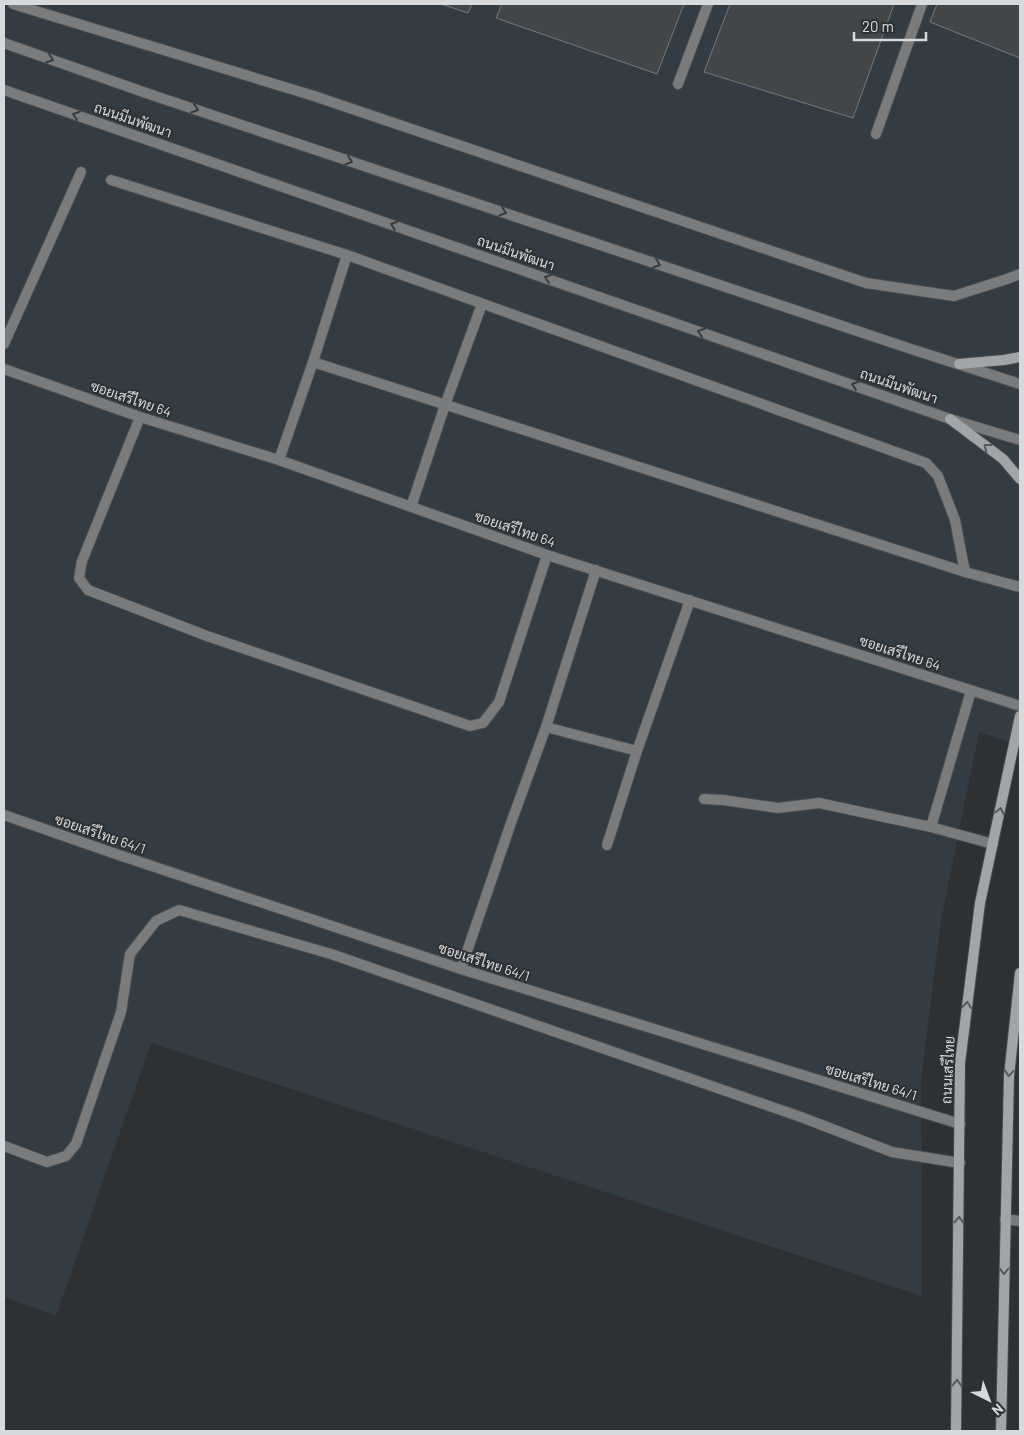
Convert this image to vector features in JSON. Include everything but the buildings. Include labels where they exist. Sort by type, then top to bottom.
[{"type":"main road","points":[[959,364],[1020,357]]},
{"type":"main road","points":[[950,419],[1003,459],[1020,479]]},
{"type":"main road","name":"ถนนเสรีไทย","points":[[956,1431],[960,1063],[980,903],[1020,716]]},
{"type":"main road","points":[[1001,1431],[1009,1076],[1020,973]]},
{"type":"street","points":[[13,4],[314,96],[866,283],[954,296],[1007,280],[1020,274]]},
{"type":"street","points":[[678,84],[708,4]]},
{"type":"street","points":[[876,134],[922,4]]},
{"type":"street","points":[[4,43],[149,94],[1020,384]]},
{"type":"street","name":"ถนนมีนพัฒนา","points":[[4,90],[950,419],[1020,440]]},
{"type":"street","points":[[4,344],[81,172]]},
{"type":"street","points":[[111,180],[346,255],[926,463],[938,476],[955,520],[965,572]]},
{"type":"street","points":[[279,460],[313,362],[346,255]]},
{"type":"street","points":[[411,507],[445,405],[482,304]]},
{"type":"street","points":[[313,362],[965,572],[1020,587]]},
{"type":"street","name":"ซอยเสรีไทย 64","points":[[4,369],[140,418],[279,460],[547,555],[1020,706]]},
{"type":"street","points":[[140,418],[82,561],[79,578],[88,590],[207,636],[461,723],[470,726],[483,724],[499,702],[547,555]]},
{"type":"street","points":[[461,969],[546,727],[596,570]]},
{"type":"street","points":[[607,845],[637,751],[690,600]]},
{"type":"street","points":[[931,827],[971,691]]},
{"type":"street","points":[[546,727],[637,751]]},
{"type":"street","points":[[704,799],[778,808],[819,803],[931,827],[993,844]]},
{"type":"street","name":"ซอยเสรีไทย 64/1","points":[[4,815],[461,969],[960,1124]]},
{"type":"street","points":[[4,1146],[47,1162],[66,1156],[76,1144],[121,1012],[130,954],[156,921],[179,910],[331,954],[800,1116],[892,1152],[960,1164]]},
{"type":"street","points":[[1005,1219],[1020,1221]]},
{"type":"shaded area","points":[[4,4],[1020,4],[1020,746],[979,732],[941,920],[921,1080],[922,1296],[151,1043],[56,1316],[4,1297]]}]
